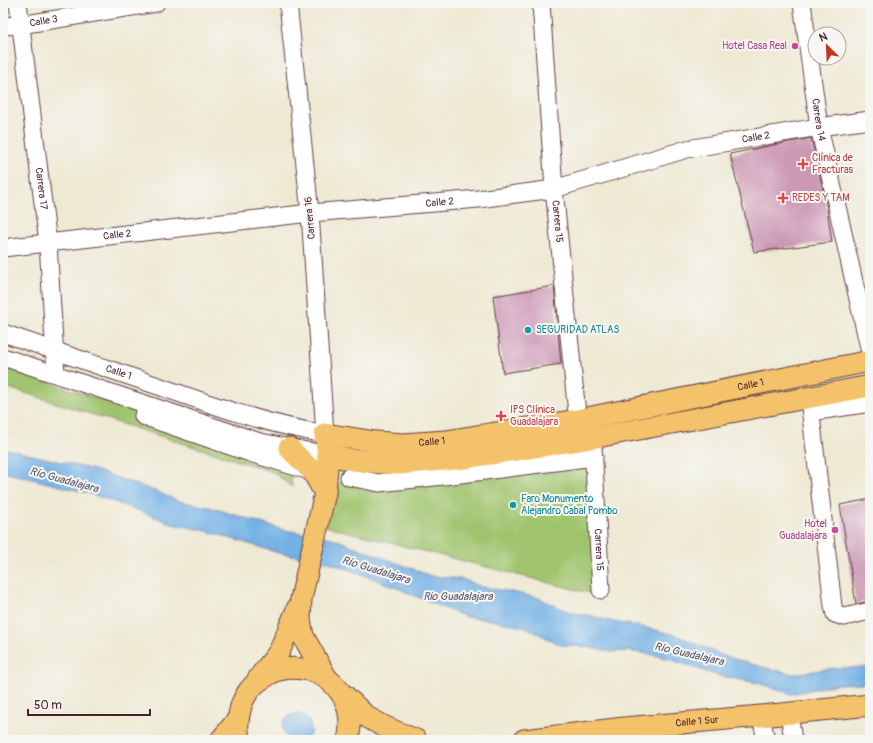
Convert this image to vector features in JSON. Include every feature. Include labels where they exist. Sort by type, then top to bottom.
[{"type":"main road","name":"Calle 1","points":[[325,434],[376,442],[403,444],[446,441],[586,438],[870,361]]},
{"type":"main road","name":"Calle 1","points":[[328,455],[382,464],[399,464],[465,458],[586,438],[810,405],[870,386]]},
{"type":"main road","points":[[240,740],[238,719],[240,706],[252,686],[279,652],[301,599],[325,495],[328,455],[325,434]]},
{"type":"main road","points":[[289,448],[313,472],[325,495]]},
{"type":"main road","points":[[325,495],[340,474],[356,465],[382,464]]},
{"type":"main road","points":[[301,599],[300,619],[303,636],[348,706],[351,723],[348,740]]},
{"type":"main road","points":[[252,686],[259,680],[277,670],[294,668],[313,671],[333,684],[367,717],[385,727],[416,740]]},
{"type":"main road","name":"Calle 1 Sur","points":[[524,740],[625,734],[760,716],[870,705]]},
{"type":"main road","points":[[221,740],[238,719]]},
{"type":"street","name":"Carrera 17","points":[[18,3],[48,243],[56,374]]},
{"type":"street","name":"Calle 3","points":[[3,26],[20,25],[156,3]]},
{"type":"street","name":"Carrera 16","points":[[288,3],[310,213],[325,434]]},
{"type":"street","name":"Carrera 15","points":[[541,3],[554,190],[586,438],[602,590]]},
{"type":"street","name":"Carrera 14","points":[[802,3],[819,127],[870,352]]},
{"type":"street","name":"Calle 2","points":[[3,248],[310,213],[478,199],[554,190],[687,149],[870,120]]},
{"type":"street","name":"Calle 1","points":[[3,333],[220,407],[272,423],[325,434]]},
{"type":"street","name":"Calle 1","points":[[3,357],[260,442],[328,455]]},
{"type":"street","points":[[3,368],[250,453],[313,472]]},
{"type":"street","points":[[870,403],[810,405],[834,614],[844,617],[870,611]]},
{"type":"street","points":[[349,477],[379,482],[460,474],[586,438]]},
{"type":"street","points":[[789,713],[793,740]]},
{"type":"street","points":[[760,716],[766,740]]},
{"type":"green space","points":[[3,367],[289,463],[292,487],[273,472],[3,386]]},
{"type":"green space","points":[[589,437],[597,595],[325,526],[331,492],[342,481],[359,470]]},
{"type":"water","name":"Rio Guadalajara","points":[[3,448],[95,470],[179,501],[209,507],[284,530],[332,538],[431,576],[462,579],[482,587],[539,598],[569,612],[676,635],[721,655],[762,667],[793,674],[835,668],[870,667],[870,683],[837,684],[791,694],[758,683],[719,676],[650,654],[627,651],[611,652],[586,647],[561,645],[527,628],[496,621],[467,617],[380,581],[326,561],[279,553],[203,530],[172,524],[143,512],[88,493],[3,472]]},
{"type":"water","points":[[292,714],[301,714],[309,722],[311,733],[304,739],[290,740],[284,733],[284,721]]},
{"type":"building","name":"REDES Y TAM","points":[[811,138],[826,203],[832,242],[754,252],[730,154]]},
{"type":"building","name":"SEGURIDAD ATLAS","points":[[554,286],[561,364],[503,373],[493,296]]},
{"type":"building","points":[[870,499],[870,601],[856,604],[840,505]]},
{"type":"place","name":"Hotel Casa Real","points":[[795,46]]},
{"type":"place","name":"Clínica de Fracturas","points":[[803,164]]},
{"type":"place","name":"REDES Y TAM","points":[[783,198]]},
{"type":"place","name":"SEGURIDAD ATLAS","points":[[528,330]]},
{"type":"place","name":"IPS Clínica Guadalajara","points":[[501,416]]},
{"type":"place","name":"Faro Monumento Alejandro Cabal Pombo","points":[[513,505]]},
{"type":"place","name":"Hotel Guadalajara","points":[[835,530]]},
{"type":"water label","name":"Río Guadalajara","points":[[64,480]]},
{"type":"water label","name":"Río Guadalajara","points":[[376,570]]},
{"type":"water label","name":"Río Guadalajara","points":[[689,654]]}]
